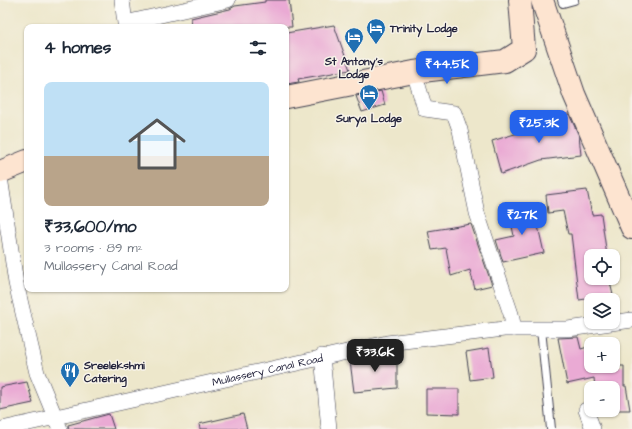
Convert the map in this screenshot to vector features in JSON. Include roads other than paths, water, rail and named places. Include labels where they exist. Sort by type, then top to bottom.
[{"type":"street","points":[[122,0],[125,23],[228,0]]},
{"type":"street","points":[[289,96],[414,72],[505,61],[524,49],[520,0]]},
{"type":"street","points":[[542,0],[574,94],[632,228]]},
{"type":"street","points":[[414,72],[426,109],[454,113],[460,130],[477,213],[511,314],[514,329]]},
{"type":"street","points":[[0,172],[24,162]]},
{"type":"street","points":[[0,177],[24,292]]},
{"type":"street","points":[[24,292],[37,373],[59,423]]},
{"type":"street","name":"Mullassery Canal Road","points":[[2,429],[59,423],[322,356],[387,343],[514,329],[568,328],[632,320]]},
{"type":"street","points":[[322,356],[329,429]]},
{"type":"street","points":[[589,417],[593,429]]},
{"type":"lane","points":[[562,0],[563,3],[574,0]]},
{"type":"lane","points":[[541,329],[550,429]]},
{"type":"place","name":"Trinity Lodge","points":[[376,45]]},
{"type":"place","name":"St Antony's Lodge","points":[[354,54]]},
{"type":"place","name":"Surya Lodge","points":[[369,111]]},
{"type":"place","name":"Sreelekshmi Catering","points":[[70,388]]}]
